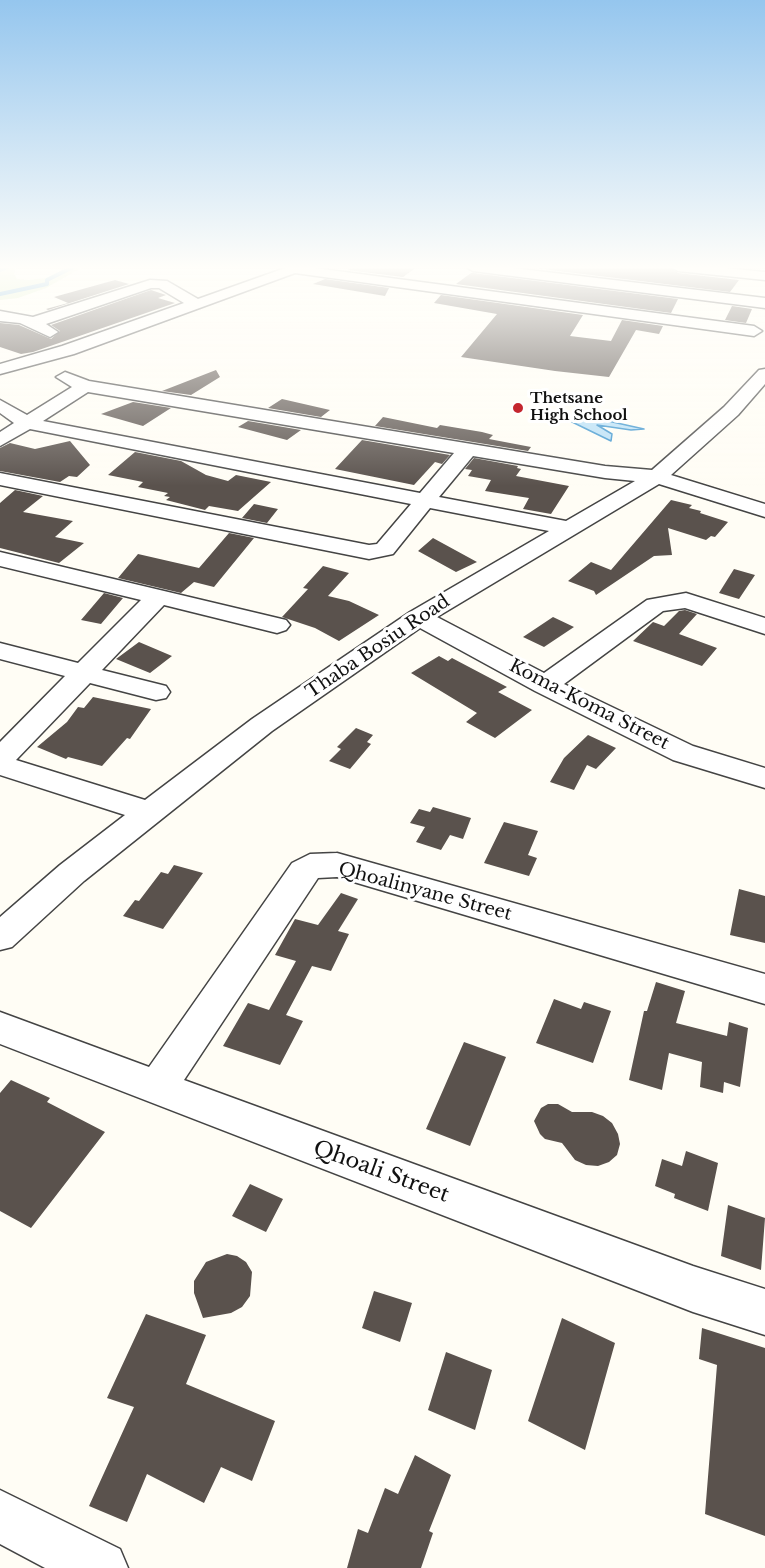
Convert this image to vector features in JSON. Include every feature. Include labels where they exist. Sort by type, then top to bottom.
[{"type":"street","points":[[67,340],[83,345]]},
{"type":"street","points":[[0,369],[96,340]]},
{"type":"street","points":[[65,377],[85,386],[604,472],[657,477],[765,511]]},
{"type":"street","name":"Thaba Bosiu Road","points":[[0,937],[72,873],[262,725],[419,617],[657,477],[723,420],[764,377]]},
{"type":"street","points":[[0,440],[85,386]]},
{"type":"street","points":[[0,405],[27,423],[571,529]]},
{"type":"street","points":[[0,479],[369,552],[385,549],[468,449]]},
{"type":"street","points":[[0,559],[277,624]]},
{"type":"street","points":[[0,759],[159,596]]},
{"type":"street","points":[[545,685],[656,605],[686,600],[765,626]]},
{"type":"street","name":"Koma-Koma Street","points":[[419,617],[545,685],[683,753],[765,778]]},
{"type":"street","points":[[0,651],[156,692]]},
{"type":"street","points":[[0,765],[149,812]]},
{"type":"street","name":"Qhoalinyane Street","points":[[156,1089],[304,871],[310,866],[337,865],[765,988]]},
{"type":"street","name":"Qhoali Street","points":[[0,1028],[156,1089],[693,1289],[765,1312]]},
{"type":"street","points":[[0,1516],[101,1568]]},
{"type":"water","points":[[586,418],[644,429],[631,430],[597,425],[612,434],[611,441],[570,421]]},
{"type":"building","points":[[0,340],[67,340],[21,354],[0,347]]},
{"type":"building","points":[[475,340],[630,340],[609,377],[461,357]]},
{"type":"building","points":[[216,370],[220,377],[191,395],[162,391]]},
{"type":"building","points":[[282,399],[330,410],[321,417],[268,408]]},
{"type":"building","points":[[133,402],[171,408],[143,426],[101,414]]},
{"type":"building","points":[[383,417],[437,428],[440,425],[482,432],[493,435],[489,439],[531,447],[528,451],[375,426]]},
{"type":"building","points":[[248,421],[301,430],[287,440],[238,427]]},
{"type":"building","points":[[362,440],[450,455],[442,464],[435,462],[414,485],[335,469]]},
{"type":"building","points":[[70,441],[90,465],[77,477],[69,476],[60,482],[0,471],[0,448],[10,443],[35,449]]},
{"type":"building","points":[[135,452],[181,461],[206,475],[228,481],[236,475],[271,482],[238,511],[209,506],[205,510],[166,500],[170,497],[164,496],[168,493],[138,487],[143,482],[108,475]]},
{"type":"building","points":[[474,458],[518,466],[517,468],[521,469],[516,476],[569,486],[551,514],[523,509],[529,498],[485,491],[491,480],[468,476],[472,470],[465,469]]},
{"type":"building","points":[[15,490],[43,496],[23,512],[73,521],[55,537],[84,543],[59,563],[0,548],[0,503]]},
{"type":"building","points":[[671,500],[692,505],[689,508],[728,522],[715,537],[711,536],[706,540],[668,528],[672,555],[654,556],[596,595],[594,591],[568,581],[591,562],[611,570]]},
{"type":"building","points":[[254,504],[278,509],[267,523],[242,518]]},
{"type":"building","points":[[229,533],[254,538],[214,587],[194,582],[181,593],[118,578],[138,554],[199,568]]},
{"type":"building","points":[[433,538],[477,562],[456,572],[418,551]]},
{"type":"building","points":[[323,566],[349,573],[328,596],[349,601],[379,615],[339,641],[315,628],[282,617],[308,589],[303,588]]},
{"type":"building","points":[[734,569],[755,575],[739,599],[719,593]]},
{"type":"building","points":[[104,593],[123,598],[101,624],[81,620]]},
{"type":"building","points":[[685,610],[697,614],[679,634],[717,648],[702,666],[633,641],[653,622],[664,626],[679,611]]},
{"type":"building","points":[[553,617],[574,627],[544,647],[523,637]]},
{"type":"building","points":[[139,642],[172,656],[150,673],[116,659]]},
{"type":"building","points":[[439,656],[448,661],[452,658],[507,687],[498,692],[532,710],[495,738],[466,722],[477,713],[411,673]]},
{"type":"building","points":[[93,697],[151,709],[130,739],[127,738],[102,766],[68,757],[66,759],[37,747],[67,722],[78,707],[84,708]]},
{"type":"building","points":[[356,728],[373,735],[367,742],[371,744],[350,769],[329,761],[341,749],[337,747]]},
{"type":"building","points":[[588,735],[616,748],[596,769],[587,765],[574,790],[550,782],[564,758]]},
{"type":"building","points":[[433,807],[471,818],[463,839],[450,835],[441,850],[416,842],[425,827],[410,823],[419,809],[430,812]]},
{"type":"building","points":[[504,822],[538,831],[528,855],[537,858],[529,876],[484,863]]},
{"type":"building","points":[[174,865],[203,873],[163,929],[123,916],[135,900],[139,901],[161,872],[168,874]]},
{"type":"building","points":[[739,889],[765,896],[765,943],[730,935]]},
{"type":"building","points":[[341,893],[358,899],[338,931],[349,934],[331,971],[312,966],[286,1015],[303,1021],[280,1065],[223,1046],[248,1003],[269,1010],[296,961],[275,955],[295,919],[318,925]]},
{"type":"building","points":[[656,982],[685,991],[676,1023],[727,1036],[729,1022],[748,1028],[740,1087],[724,1082],[723,1093],[700,1087],[702,1062],[669,1053],[662,1090],[629,1080],[644,1011],[647,1011]]},
{"type":"building","points":[[554,999],[581,1009],[584,1002],[611,1011],[593,1063],[536,1043]]},
{"type":"building","points":[[464,1042],[506,1057],[470,1146],[426,1129]]},
{"type":"building","points":[[11,1080],[50,1098],[47,1102],[105,1132],[31,1228],[0,1211],[0,1093]]},
{"type":"building","points":[[548,1104],[558,1104],[572,1112],[592,1112],[603,1116],[612,1123],[618,1134],[620,1144],[617,1155],[609,1162],[598,1166],[586,1165],[575,1160],[562,1143],[545,1139],[534,1121],[541,1108]]},
{"type":"building","points":[[686,1151],[718,1163],[708,1211],[674,1198],[675,1194],[655,1186],[662,1159],[682,1166]]},
{"type":"building","points":[[250,1184],[283,1199],[266,1232],[232,1216]]},
{"type":"building","points":[[728,1205],[765,1218],[761,1270],[721,1256]]},
{"type":"building","points":[[227,1254],[237,1256],[246,1262],[252,1272],[250,1296],[242,1307],[231,1313],[203,1318],[194,1293],[194,1281],[206,1262]]},
{"type":"building","points":[[374,1291],[412,1303],[400,1342],[362,1328]]},
{"type":"building","points":[[146,1314],[206,1335],[186,1384],[275,1421],[252,1481],[221,1467],[204,1503],[147,1474],[127,1522],[89,1506],[134,1407],[107,1398]]},
{"type":"building","points":[[562,1318],[615,1343],[585,1450],[528,1421]]},
{"type":"building","points":[[702,1328],[765,1348],[765,1536],[705,1514],[717,1365],[699,1359]]},
{"type":"building","points":[[446,1352],[492,1370],[475,1430],[428,1410]]},
{"type":"building","points":[[415,1455],[451,1475],[429,1531],[433,1533],[421,1568],[347,1568],[358,1529],[368,1533],[385,1488],[398,1494]]},
{"type":"place","name":"Thetsane High School","points":[[518,408]]}]
